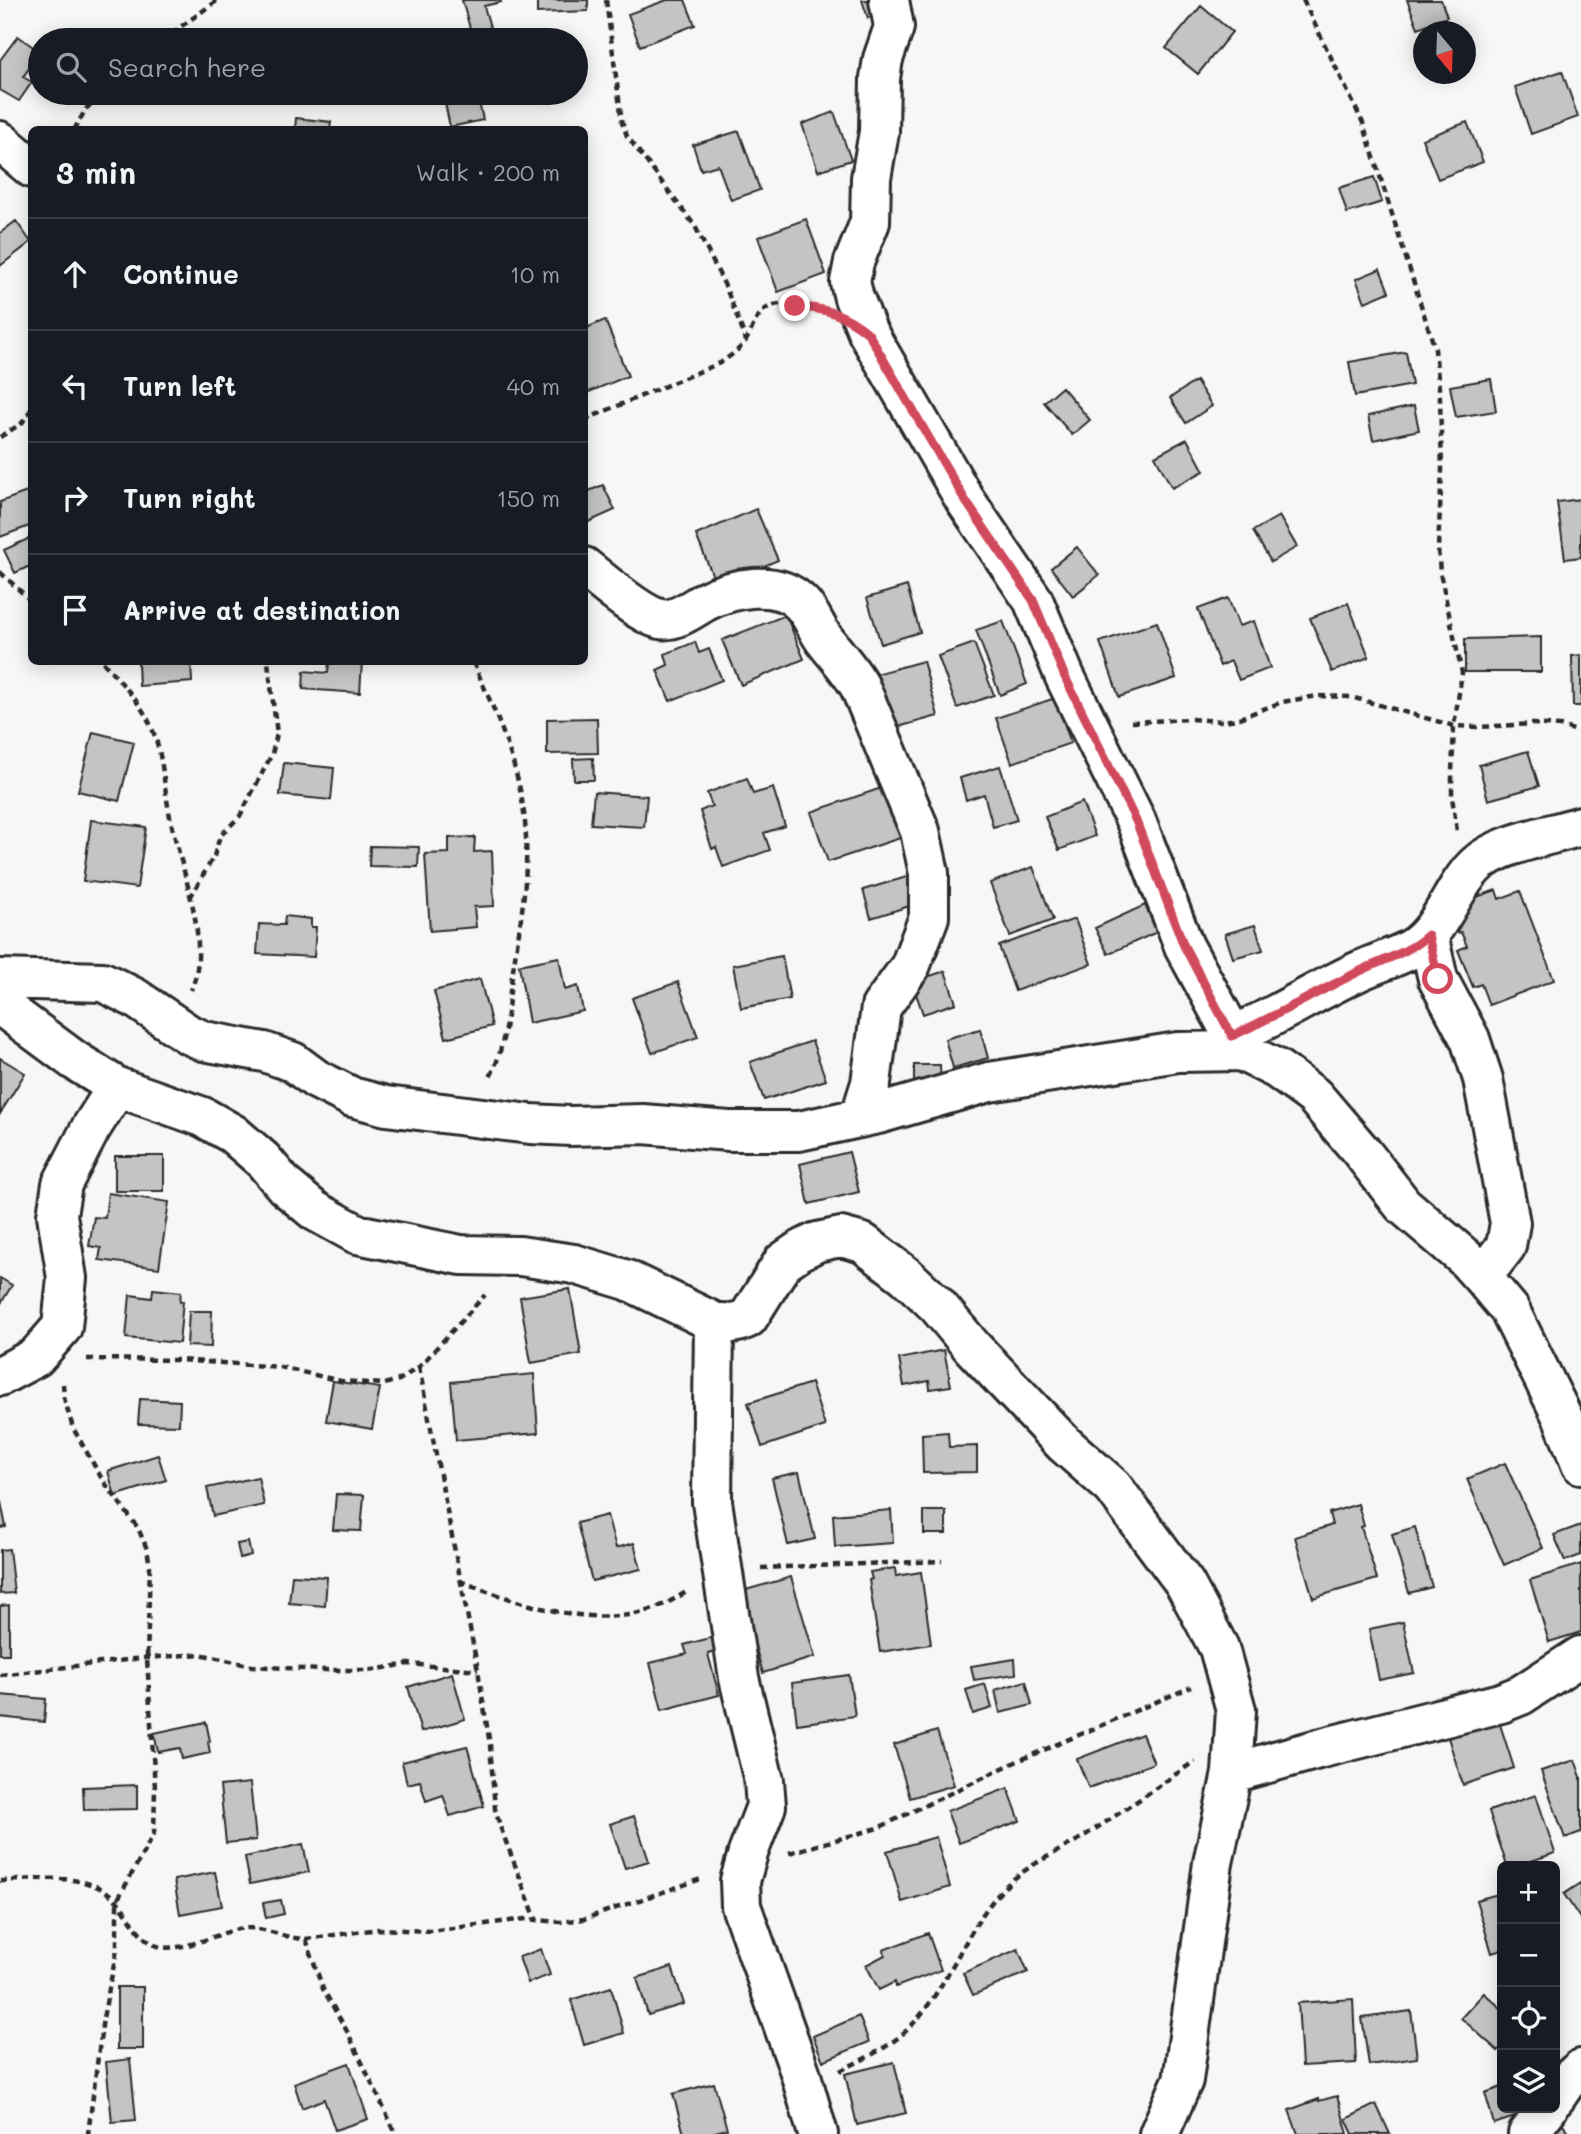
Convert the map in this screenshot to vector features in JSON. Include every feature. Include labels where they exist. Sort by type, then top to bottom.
[{"type":"street","points":[[889,0],[894,27],[883,59],[880,78],[870,222],[854,262],[850,282],[868,333],[965,500],[1033,600],[1065,677],[1136,821],[1184,946],[1237,1044],[1314,1096],[1362,1151],[1403,1205],[1465,1258],[1509,1310],[1572,1414],[1581,1464]]},
{"type":"street","points":[[0,141],[28,165]]},
{"type":"street","points":[[588,570],[644,612],[667,620],[727,591],[759,588],[786,592],[800,602],[860,687],[920,831],[929,873],[929,917],[910,967],[881,1007],[871,1083],[860,1118]]},
{"type":"street","points":[[0,979],[103,982],[135,998],[204,1041],[264,1052],[293,1062],[316,1079],[352,1097],[386,1106],[530,1124],[643,1124],[729,1131],[799,1131],[860,1118],[989,1082],[1237,1044],[1273,1017],[1355,973],[1411,949],[1428,935],[1464,880],[1487,856],[1511,846],[1581,826]]},
{"type":"street","points":[[1428,935],[1438,979],[1470,1039],[1483,1079],[1510,1223],[1506,1246],[1482,1278]]},
{"type":"street","points":[[0,1005],[74,1060],[117,1087],[203,1117],[233,1133],[263,1160],[285,1186],[315,1211],[357,1234],[461,1255],[520,1256],[574,1264],[627,1280],[714,1322],[739,1323],[748,1318],[783,1262],[817,1242],[841,1237],[863,1243],[906,1276],[937,1305],[972,1347],[1064,1444],[1113,1488],[1185,1584],[1219,1648],[1226,1672],[1236,1710],[1232,1773],[1213,1863],[1183,2080],[1158,2134]]},
{"type":"street","points":[[0,1376],[62,1345],[67,1278],[57,1215],[62,1184],[91,1128],[117,1087]]},
{"type":"street","points":[[714,1322],[712,1502],[739,1678],[764,1781],[766,1806],[740,1881],[741,1906],[818,2134]]},
{"type":"street","points":[[1232,1773],[1335,1744],[1501,1703],[1521,1695],[1581,1656]]},
{"type":"street","points":[[1560,2091],[1581,2069]]},
{"type":"street","points":[[1528,2134],[1544,2113]]},
{"type":"path","points":[[179,28],[218,0]]},
{"type":"path","points":[[606,0],[622,122],[627,136],[695,226],[722,279],[746,340]]},
{"type":"path","points":[[1303,0],[1371,144],[1435,349],[1440,398],[1442,470],[1438,548],[1440,573],[1462,673],[1454,726],[1452,797],[1464,880]]},
{"type":"path","points":[[76,126],[90,105]]},
{"type":"path","points":[[588,419],[720,363],[746,340],[754,322],[767,308],[779,304],[821,309],[845,316],[868,333]]},
{"type":"path","points":[[0,437],[22,422],[28,414]]},
{"type":"path","points":[[0,572],[28,598]]},
{"type":"path","points":[[106,665],[135,698],[153,731],[162,761],[171,821],[190,898],[199,958],[194,983],[176,1026]]},
{"type":"path","points":[[190,898],[214,856],[220,836],[240,817],[272,754],[277,734],[268,665]]},
{"type":"path","points":[[467,1116],[491,1075],[502,1044],[522,911],[526,838],[518,782],[506,735],[474,665]]},
{"type":"path","points":[[1088,726],[1161,720],[1223,721],[1237,719],[1282,702],[1317,696],[1351,697],[1454,726],[1532,724],[1560,726],[1581,732]]},
{"type":"path","points":[[88,2134],[103,2018],[117,1950],[117,1900],[154,1833],[155,1788],[147,1658],[150,1566],[147,1549],[138,1528],[102,1479],[73,1429],[64,1398],[62,1345],[89,1359],[280,1367],[341,1381],[384,1384],[400,1380],[419,1367],[520,1256]]},
{"type":"path","points":[[419,1367],[478,1670],[490,1745],[495,1809],[536,1919]]},
{"type":"path","points":[[460,1581],[529,1606],[618,1617],[647,1611],[684,1594],[722,1570],[942,1560]]},
{"type":"path","points":[[0,1675],[200,1654],[251,1665],[320,1670],[373,1670],[408,1664],[478,1670]]},
{"type":"path","points":[[0,1881],[63,1879],[97,1885],[117,1900],[134,1926],[153,1945],[164,1948],[186,1945],[244,1928],[259,1928],[306,1939],[377,1929],[430,1931],[536,1919],[560,1922],[584,1919],[683,1884],[878,1828],[1012,1764],[1226,1672]]},
{"type":"path","points":[[805,2090],[890,2044],[909,2028],[942,1984],[981,1919],[1007,1884],[1040,1860],[1088,1835],[1234,1733]]},
{"type":"path","points":[[306,1939],[323,1989],[348,2033],[396,2134]]},
{"type":"building","points":[[462,0],[500,0],[501,2],[484,6],[490,28],[470,28]]},
{"type":"building","points":[[537,0],[588,0],[588,11],[537,13]]},
{"type":"building","points":[[667,0],[685,0],[695,25],[640,46],[628,14]]},
{"type":"building","points":[[862,0],[883,0],[887,11],[868,18]]},
{"type":"building","points":[[1407,0],[1441,0],[1447,17],[1436,21],[1415,21]]},
{"type":"building","points":[[1201,6],[1232,32],[1198,74],[1166,48]]},
{"type":"building","points":[[18,36],[28,43],[28,70],[23,77],[28,80],[28,88],[19,101],[0,90],[0,60]]},
{"type":"building","points":[[1562,71],[1578,117],[1531,134],[1515,87]]},
{"type":"building","points":[[445,105],[480,105],[483,120],[450,126]]},
{"type":"building","points":[[834,112],[851,160],[818,171],[802,124]]},
{"type":"building","points":[[296,118],[331,122],[330,126],[295,126]]},
{"type":"building","points":[[1467,122],[1483,162],[1438,179],[1422,139]]},
{"type":"building","points":[[739,131],[760,190],[731,200],[718,165],[701,170],[693,145]]},
{"type":"building","points":[[1374,177],[1382,202],[1347,213],[1339,188]]},
{"type":"building","points":[[806,219],[826,274],[778,292],[758,237]]},
{"type":"building","points":[[16,221],[28,238],[28,244],[0,266],[0,233]]},
{"type":"building","points":[[1380,269],[1389,292],[1365,302],[1356,279]]},
{"type":"building","points":[[605,320],[628,376],[588,392],[588,327]]},
{"type":"building","points":[[1406,352],[1412,385],[1355,396],[1349,362]]},
{"type":"building","points":[[1491,379],[1496,411],[1456,417],[1450,386]]},
{"type":"building","points":[[1196,381],[1212,406],[1186,423],[1170,398]]},
{"type":"building","points":[[1062,387],[1090,420],[1072,435],[1044,402]]},
{"type":"building","points":[[1414,406],[1419,430],[1373,440],[1368,416]]},
{"type":"building","points":[[1187,439],[1204,471],[1172,488],[1155,456]]},
{"type":"building","points":[[603,485],[615,510],[588,522],[588,491]]},
{"type":"building","points":[[27,492],[28,526],[0,537],[0,502]]},
{"type":"building","points":[[1581,499],[1581,557],[1565,559],[1557,502]]},
{"type":"building","points":[[756,509],[778,560],[717,586],[696,535]]},
{"type":"building","points":[[1279,516],[1297,547],[1271,562],[1253,531]]},
{"type":"building","points":[[28,539],[28,567],[15,573],[4,550]]},
{"type":"building","points":[[1077,547],[1099,575],[1073,596],[1051,568]]},
{"type":"building","points":[[907,586],[920,632],[881,644],[867,598]]},
{"type":"building","points":[[1228,598],[1239,626],[1254,621],[1270,668],[1239,680],[1231,661],[1220,666],[1198,609]]},
{"type":"building","points":[[1348,603],[1369,657],[1332,672],[1310,618]]},
{"type":"building","points":[[786,615],[804,659],[741,685],[722,640]]},
{"type":"building","points":[[1003,621],[1027,684],[1000,695],[976,630]]},
{"type":"building","points":[[1157,622],[1176,678],[1119,697],[1100,642]]},
{"type":"building","points":[[1541,637],[1541,672],[1465,672],[1465,639]]},
{"type":"building","points":[[695,642],[699,653],[709,649],[722,680],[670,701],[657,670],[668,665],[665,654]]},
{"type":"building","points":[[974,643],[994,695],[957,708],[938,656]]},
{"type":"building","points":[[1581,655],[1581,706],[1573,706],[1572,656]]},
{"type":"building","points":[[923,661],[938,716],[887,730],[872,675]]},
{"type":"building","points":[[138,665],[191,665],[192,682],[139,686]]},
{"type":"building","points":[[329,665],[362,665],[360,693],[303,689],[304,671],[328,673]]},
{"type":"building","points":[[1055,698],[1071,743],[1012,763],[996,718]]},
{"type":"building","points":[[597,718],[598,753],[547,754],[547,719]]},
{"type":"building","points":[[93,732],[134,742],[119,801],[78,791]]},
{"type":"building","points":[[1528,751],[1539,786],[1488,800],[1479,765]]},
{"type":"building","points":[[593,758],[594,780],[574,780],[573,759]]},
{"type":"building","points":[[284,763],[334,768],[331,800],[280,795]]},
{"type":"building","points":[[1000,766],[1017,820],[993,827],[984,794],[966,800],[960,778]]},
{"type":"building","points":[[747,778],[753,794],[773,788],[785,826],[764,833],[770,850],[723,867],[716,847],[712,849],[700,811],[712,806],[707,793]]},
{"type":"building","points":[[893,784],[909,835],[828,862],[811,812]]},
{"type":"building","points":[[594,792],[647,796],[644,827],[591,824]]},
{"type":"building","points":[[1082,802],[1095,836],[1059,850],[1045,817]]},
{"type":"building","points":[[91,820],[146,827],[137,888],[83,881]]},
{"type":"building","points":[[475,837],[474,852],[492,851],[494,906],[474,907],[476,927],[430,931],[425,854],[449,853],[449,838]]},
{"type":"building","points":[[370,846],[419,847],[418,867],[369,866]]},
{"type":"building","points":[[1033,867],[1053,920],[1010,936],[990,883]]},
{"type":"building","points":[[910,876],[919,903],[871,918],[863,890]]},
{"type":"building","points":[[1496,890],[1499,899],[1520,891],[1554,980],[1489,1005],[1481,984],[1473,987],[1458,950],[1467,946],[1461,932],[1458,933],[1449,907]]},
{"type":"building","points":[[1145,905],[1157,932],[1108,954],[1095,928]]},
{"type":"building","points":[[285,916],[311,919],[311,927],[316,927],[314,957],[257,954],[259,924],[284,925]]},
{"type":"building","points":[[1075,919],[1091,964],[1015,991],[999,946]]},
{"type":"building","points":[[1255,925],[1263,950],[1233,958],[1225,934]]},
{"type":"building","points":[[782,956],[790,999],[741,1008],[733,965]]},
{"type":"building","points":[[559,957],[565,990],[578,986],[583,1011],[529,1023],[519,965]]},
{"type":"building","points":[[945,971],[956,1003],[923,1014],[912,982]]},
{"type":"building","points":[[480,979],[492,1026],[446,1038],[434,991]]},
{"type":"building","points":[[678,982],[698,1037],[652,1053],[632,998]]},
{"type":"building","points":[[980,1029],[988,1058],[953,1068],[945,1039]]},
{"type":"building","points":[[812,1041],[826,1080],[764,1100],[750,1062]]},
{"type":"building","points":[[0,1058],[25,1073],[0,1114]]},
{"type":"building","points":[[914,1065],[940,1065],[941,1089],[914,1089]]},
{"type":"building","points":[[849,1152],[859,1192],[809,1204],[800,1164]]},
{"type":"building","points":[[115,1156],[164,1156],[164,1191],[115,1191]]},
{"type":"building","points":[[108,1193],[169,1202],[159,1268],[99,1260],[101,1248],[89,1246],[94,1217],[105,1218]]},
{"type":"building","points":[[0,1278],[12,1285],[0,1305]]},
{"type":"building","points":[[153,1289],[181,1292],[180,1301],[183,1301],[179,1343],[126,1338],[130,1295],[152,1298]]},
{"type":"building","points":[[570,1289],[581,1354],[531,1363],[520,1297]]},
{"type":"building","points":[[189,1311],[212,1311],[211,1347],[187,1346]]},
{"type":"building","points":[[944,1350],[951,1386],[930,1389],[929,1381],[904,1386],[899,1359]]},
{"type":"building","points":[[534,1374],[538,1433],[456,1440],[451,1382]]},
{"type":"building","points":[[333,1381],[380,1388],[372,1429],[326,1421]]},
{"type":"building","points":[[811,1383],[825,1426],[762,1447],[748,1403]]},
{"type":"building","points":[[140,1399],[180,1401],[179,1425],[138,1424]]},
{"type":"building","points":[[948,1432],[949,1447],[977,1446],[977,1472],[923,1473],[922,1434]]},
{"type":"building","points":[[158,1455],[166,1480],[115,1496],[108,1471]]},
{"type":"building","points":[[1505,1463],[1543,1548],[1504,1565],[1467,1479]]},
{"type":"building","points":[[799,1472],[815,1539],[788,1545],[772,1478]]},
{"type":"building","points":[[258,1477],[264,1505],[213,1516],[207,1488]]},
{"type":"building","points":[[336,1494],[364,1495],[361,1531],[333,1530]]},
{"type":"building","points":[[0,1503],[6,1527],[0,1528]]},
{"type":"building","points":[[1358,1504],[1364,1526],[1361,1527],[1377,1579],[1313,1598],[1295,1537],[1332,1525],[1329,1513]]},
{"type":"building","points":[[891,1510],[893,1543],[835,1547],[833,1515]]},
{"type":"building","points":[[924,1511],[946,1511],[946,1534],[924,1534]]},
{"type":"building","points":[[607,1515],[616,1548],[634,1543],[641,1569],[592,1581],[577,1523]]},
{"type":"building","points":[[1581,1525],[1581,1555],[1565,1561],[1554,1535]]},
{"type":"building","points":[[1415,1527],[1432,1587],[1409,1593],[1392,1534]]},
{"type":"building","points":[[248,1542],[251,1555],[240,1558],[237,1544]]},
{"type":"building","points":[[9,1549],[14,1593],[0,1594],[0,1550]]},
{"type":"building","points":[[1581,1564],[1581,1632],[1549,1642],[1530,1580]]},
{"type":"building","points":[[895,1568],[896,1576],[921,1572],[931,1644],[880,1652],[870,1572]]},
{"type":"building","points":[[292,1575],[327,1577],[325,1606],[289,1603]]},
{"type":"building","points":[[791,1577],[815,1657],[763,1673],[739,1592]]},
{"type":"building","points":[[9,1605],[9,1654],[0,1654],[0,1606]]},
{"type":"building","points":[[1403,1622],[1414,1673],[1379,1680],[1369,1629]]},
{"type":"building","points":[[714,1637],[718,1651],[708,1654],[719,1695],[662,1710],[650,1663],[687,1654],[684,1645]]},
{"type":"building","points":[[1015,1659],[1016,1674],[974,1680],[971,1666]]},
{"type":"building","points":[[452,1673],[465,1719],[421,1732],[408,1687]]},
{"type":"building","points":[[849,1675],[855,1716],[797,1724],[792,1683]]},
{"type":"building","points":[[1026,1681],[1032,1705],[1000,1713],[995,1690]]},
{"type":"building","points":[[985,1684],[992,1708],[973,1714],[966,1690]]},
{"type":"building","points":[[0,1695],[46,1699],[44,1722],[0,1717]]},
{"type":"building","points":[[1496,1712],[1514,1768],[1463,1785],[1445,1728]]},
{"type":"building","points":[[206,1722],[210,1753],[182,1759],[180,1748],[158,1752],[154,1733]]},
{"type":"building","points":[[937,1731],[954,1785],[910,1798],[894,1745]]},
{"type":"building","points":[[1142,1734],[1154,1763],[1089,1788],[1077,1759]]},
{"type":"building","points":[[467,1746],[484,1806],[450,1816],[443,1795],[426,1801],[420,1781],[407,1784],[402,1762]]},
{"type":"building","points":[[1575,1760],[1581,1777],[1581,1832],[1565,1838],[1541,1771]]},
{"type":"building","points":[[250,1783],[256,1840],[226,1843],[220,1786]]},
{"type":"building","points":[[137,1785],[137,1809],[84,1810],[83,1787]]},
{"type":"building","points":[[1008,1788],[1020,1821],[959,1843],[947,1811]]},
{"type":"building","points":[[1536,1795],[1555,1853],[1531,1861],[1505,1861],[1489,1811]]},
{"type":"building","points":[[634,1816],[649,1861],[625,1868],[610,1824]]},
{"type":"building","points":[[936,1837],[950,1887],[902,1902],[887,1851]]},
{"type":"building","points":[[303,1844],[309,1872],[250,1884],[245,1857]]},
{"type":"building","points":[[215,1872],[222,1906],[180,1914],[174,1880]]},
{"type":"building","points":[[1581,1883],[1581,1920],[1564,1894]]},
{"type":"building","points":[[1497,1894],[1497,1952],[1492,1953],[1476,1900]]},
{"type":"building","points":[[281,1900],[284,1914],[266,1918],[263,1903]]},
{"type":"building","points":[[928,1933],[941,1970],[896,1987],[895,1982],[879,1990],[866,1965],[885,1955],[883,1950]]},
{"type":"building","points":[[541,1949],[550,1975],[528,1983],[519,1957]]},
{"type":"building","points":[[1018,1949],[1028,1972],[973,1995],[963,1973]]},
{"type":"building","points":[[672,1967],[684,2004],[648,2015],[637,1978]]},
{"type":"building","points":[[117,1987],[143,1987],[143,2049],[117,2049]]},
{"type":"building","points":[[611,1987],[624,2033],[584,2045],[571,2000]]},
{"type":"building","points":[[1484,1993],[1497,2005],[1497,2050],[1461,2018]]},
{"type":"building","points":[[1353,1999],[1356,2063],[1302,2066],[1298,2003]]},
{"type":"building","points":[[1411,2011],[1417,2058],[1369,2065],[1362,2018]]},
{"type":"building","points":[[859,2016],[869,2042],[823,2061],[813,2036]]},
{"type":"building","points":[[130,2059],[136,2120],[112,2122],[106,2062]]},
{"type":"building","points":[[894,2062],[906,2113],[857,2125],[845,2074]]},
{"type":"building","points":[[349,2063],[368,2119],[335,2130],[324,2099],[302,2108],[294,2083]]},
{"type":"building","points":[[714,2083],[727,2129],[707,2134],[684,2134],[673,2094]]},
{"type":"building","points":[[1497,2089],[1497,2113],[1521,2115],[1494,2124],[1485,2093]]},
{"type":"building","points":[[1337,2096],[1348,2134],[1298,2134],[1289,2110],[1319,2099]]},
{"type":"building","points":[[1376,2104],[1390,2134],[1353,2134],[1346,2119]]},
{"type":"building","points":[[1562,2123],[1571,2134],[1549,2134]]},
{"type":"route","points":[[795,306],[821,309],[845,316],[868,333],[965,500],[1033,600],[1065,677],[1136,821],[1184,946],[1232,1036],[1355,973],[1411,949],[1428,935],[1438,979]]}]
